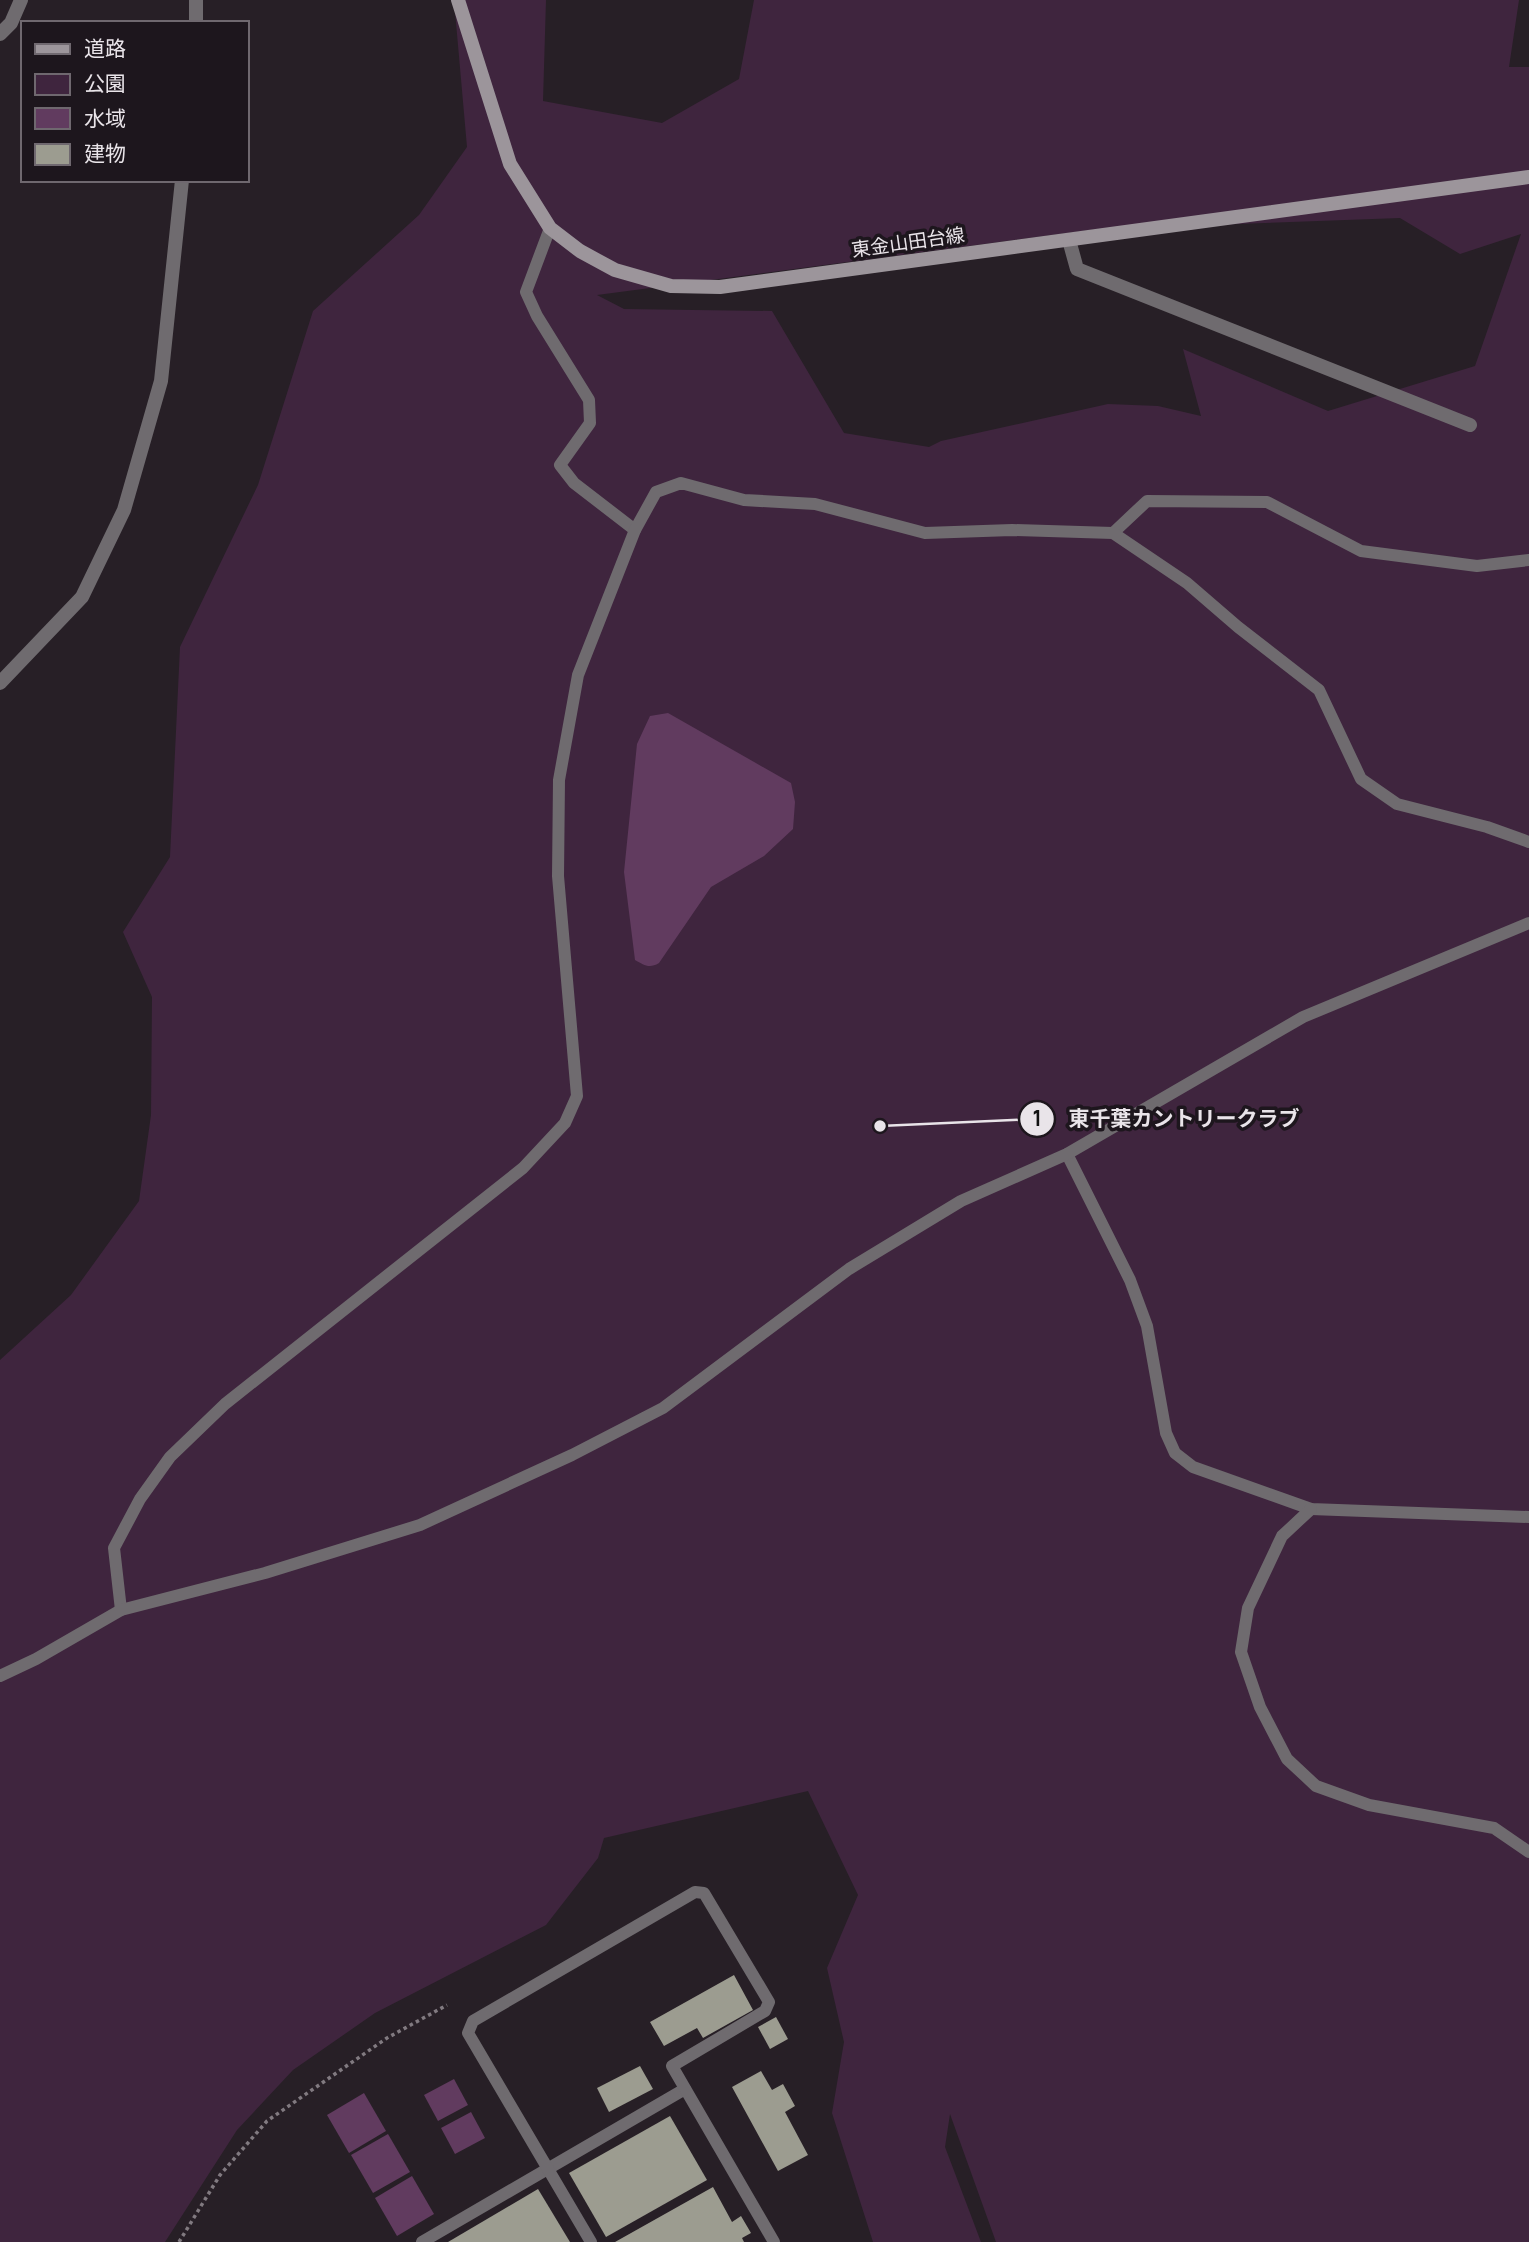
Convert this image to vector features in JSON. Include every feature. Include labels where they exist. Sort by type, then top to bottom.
[{"type":"main road","name":"東金山田台線","points":[[458,0],[510,164],[550,228],[580,251],[615,270],[671,286],[720,287],[1529,177]]},
{"type":"street","points":[[0,34],[11,23],[21,0]]},
{"type":"street","points":[[196,0],[197,21]]},
{"type":"street","points":[[0,683],[82,597],[124,510],[161,381],[182,182]]},
{"type":"street","points":[[1069,240],[1077,269],[1470,425]]},
{"type":"lane","points":[[550,228],[526,292],[537,316],[589,400],[590,422],[560,465],[574,483],[635,530]]},
{"type":"lane","points":[[121,1610],[114,1548],[140,1499],[170,1457],[225,1404],[523,1168],[565,1123],[577,1096],[558,876],[559,780],[578,675],[635,530],[656,492],[681,483],[744,500],[815,504],[925,533],[1012,530],[1113,533],[1187,583],[1319,690],[1362,779],[1397,804],[1486,827],[1529,842]]},
{"type":"lane","points":[[1113,533],[1147,501],[1267,502],[1361,551],[1477,566],[1529,561]]},
{"type":"lane","points":[[0,1676],[36,1659],[121,1610],[265,1573],[420,1525],[572,1454],[663,1408],[849,1269],[961,1201],[1067,1154],[1303,1017],[1529,923]]},
{"type":"lane","points":[[1067,1154],[1130,1280],[1147,1326],[1166,1433],[1175,1453],[1193,1467],[1311,1509],[1529,1517]]},
{"type":"lane","points":[[1311,1509],[1282,1536],[1248,1608],[1241,1652],[1260,1707],[1287,1759],[1316,1786],[1369,1805],[1494,1828],[1529,1852]]},
{"type":"lane","points":[[591,2242],[468,2033],[473,2021],[695,1892],[704,1893],[769,2002],[765,2011],[672,2066],[774,2242]]},
{"type":"lane","points":[[422,2242],[685,2089]]},
{"type":"path","points":[[179,2242],[220,2175],[268,2121],[387,2038],[447,2005]]},
{"type":"green space","points":[[454,0],[546,0],[543,101],[662,123],[739,79],[754,0],[1519,0],[1509,67],[1529,67],[1529,2242],[996,2242],[950,2114],[945,2147],[981,2242],[873,2242],[832,2113],[844,2042],[827,1968],[858,1895],[808,1791],[604,1838],[598,1858],[546,1925],[375,2013],[293,2070],[237,2130],[165,2242],[0,2242],[0,1360],[71,1295],[139,1201],[151,1115],[152,997],[123,932],[170,857],[180,647],[258,485],[313,311],[419,215],[467,147]],"holes":[[[1400,218],[1460,254],[1521,234],[1475,366],[1328,411],[1183,349],[1201,416],[1158,406],[1108,404],[941,441],[929,447],[844,433],[772,311],[624,309],[597,295],[1098,229]]]},
{"type":"water","points":[[668,713],[791,783],[795,802],[793,829],[764,856],[711,887],[659,963],[649,966],[635,960],[624,872],[637,744],[650,716]]},
{"type":"water","points":[[454,2079],[468,2105],[438,2121],[424,2095]]},
{"type":"water","points":[[364,2093],[386,2131],[349,2153],[327,2115]]},
{"type":"water","points":[[471,2112],[485,2138],[455,2154],[441,2128]]},
{"type":"water","points":[[388,2134],[410,2172],[373,2193],[351,2155]]},
{"type":"water","points":[[412,2176],[434,2214],[397,2236],[375,2198]]},
{"type":"building","points":[[734,1975],[753,2010],[703,2038],[697,2028],[664,2046],[650,2022]]},
{"type":"building","points":[[776,2017],[788,2039],[770,2049],[758,2027]]},
{"type":"building","points":[[640,2066],[653,2089],[609,2112],[597,2088]]},
{"type":"building","points":[[761,2071],[772,2090],[783,2084],[795,2106],[785,2112],[808,2155],[778,2171],[732,2087]]},
{"type":"building","points":[[670,2116],[707,2180],[606,2237],[569,2173]]},
{"type":"building","points":[[713,2187],[732,2222],[741,2216],[751,2233],[742,2238],[744,2242],[615,2242]]},
{"type":"building","points":[[538,2189],[570,2242],[448,2242]]},
{"type":"place","name":"東千葉カントリークラブ","points":[[880,1126]]}]
